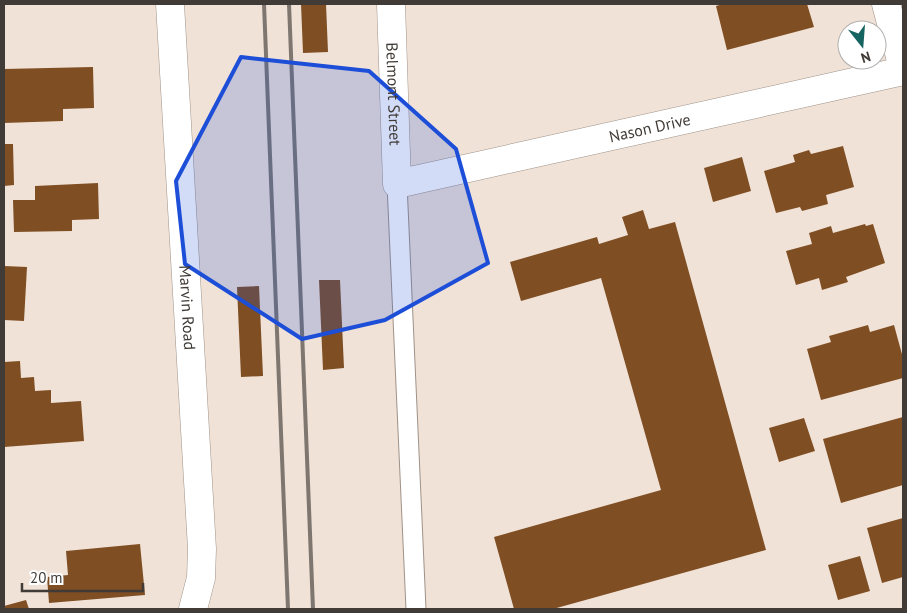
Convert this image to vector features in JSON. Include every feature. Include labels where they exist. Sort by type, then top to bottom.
[{"type":"street","name":"Marvin Road","points":[[170,4],[202,549],[201,578],[193,609]]},
{"type":"street","name":"Belmont Street","points":[[391,4],[397,184]]},
{"type":"street","points":[[886,4],[903,70]]},
{"type":"street","name":"Nason Drive","points":[[397,184],[903,70]]},
{"type":"lane","points":[[397,184],[416,609]]},
{"type":"highlighted area","points":[[241,57],[369,71],[456,149],[488,263],[385,320],[302,339],[185,264],[176,181]]},
{"type":"building","points":[[301,4],[326,4],[328,52],[303,53]]},
{"type":"building","points":[[723,4],[807,4],[814,27],[727,50],[716,6]]},
{"type":"building","points":[[93,67],[94,108],[63,109],[63,121],[4,123],[4,69]]},
{"type":"building","points":[[4,144],[13,144],[14,185],[4,186]]},
{"type":"building","points":[[843,146],[854,187],[826,195],[828,204],[802,211],[800,207],[776,213],[764,171],[795,162],[793,155],[809,150],[811,154]]},
{"type":"building","points":[[742,157],[751,191],[713,202],[704,168]]},
{"type":"building","points":[[98,183],[99,219],[72,220],[72,231],[14,232],[13,200],[35,200],[35,186]]},
{"type":"building","points":[[643,210],[649,229],[675,222],[766,550],[553,609],[514,609],[494,537],[661,490],[601,278],[521,301],[510,262],[597,237],[599,244],[628,235],[622,217]]},
{"type":"building","points":[[865,224],[866,226],[873,224],[885,263],[846,277],[848,282],[822,290],[819,278],[796,285],[786,251],[812,244],[809,233],[831,226],[833,233]]},
{"type":"building","points":[[4,266],[27,267],[24,321],[4,320]]},
{"type":"building","points":[[319,280],[340,280],[344,368],[323,370]]},
{"type":"building","points":[[259,286],[263,376],[241,377],[237,287]]},
{"type":"building","points":[[868,325],[870,332],[894,325],[903,358],[903,378],[821,400],[807,349],[831,342],[829,336]]},
{"type":"building","points":[[20,361],[21,378],[34,377],[35,391],[51,390],[51,403],[81,401],[84,441],[4,447],[4,362]]},
{"type":"building","points":[[903,417],[903,485],[841,503],[823,439]]},
{"type":"building","points":[[804,418],[815,451],[779,462],[769,428]]},
{"type":"building","points":[[903,518],[903,577],[882,583],[867,528]]},
{"type":"building","points":[[140,544],[145,595],[49,603],[47,577],[68,575],[66,551]]},
{"type":"building","points":[[860,556],[870,591],[838,600],[828,565]]},
{"type":"building","points":[[26,600],[29,609],[4,609],[4,606]]},
{"type":"railway","points":[[264,4],[288,609]]},
{"type":"railway","points":[[289,4],[313,609]]}]
